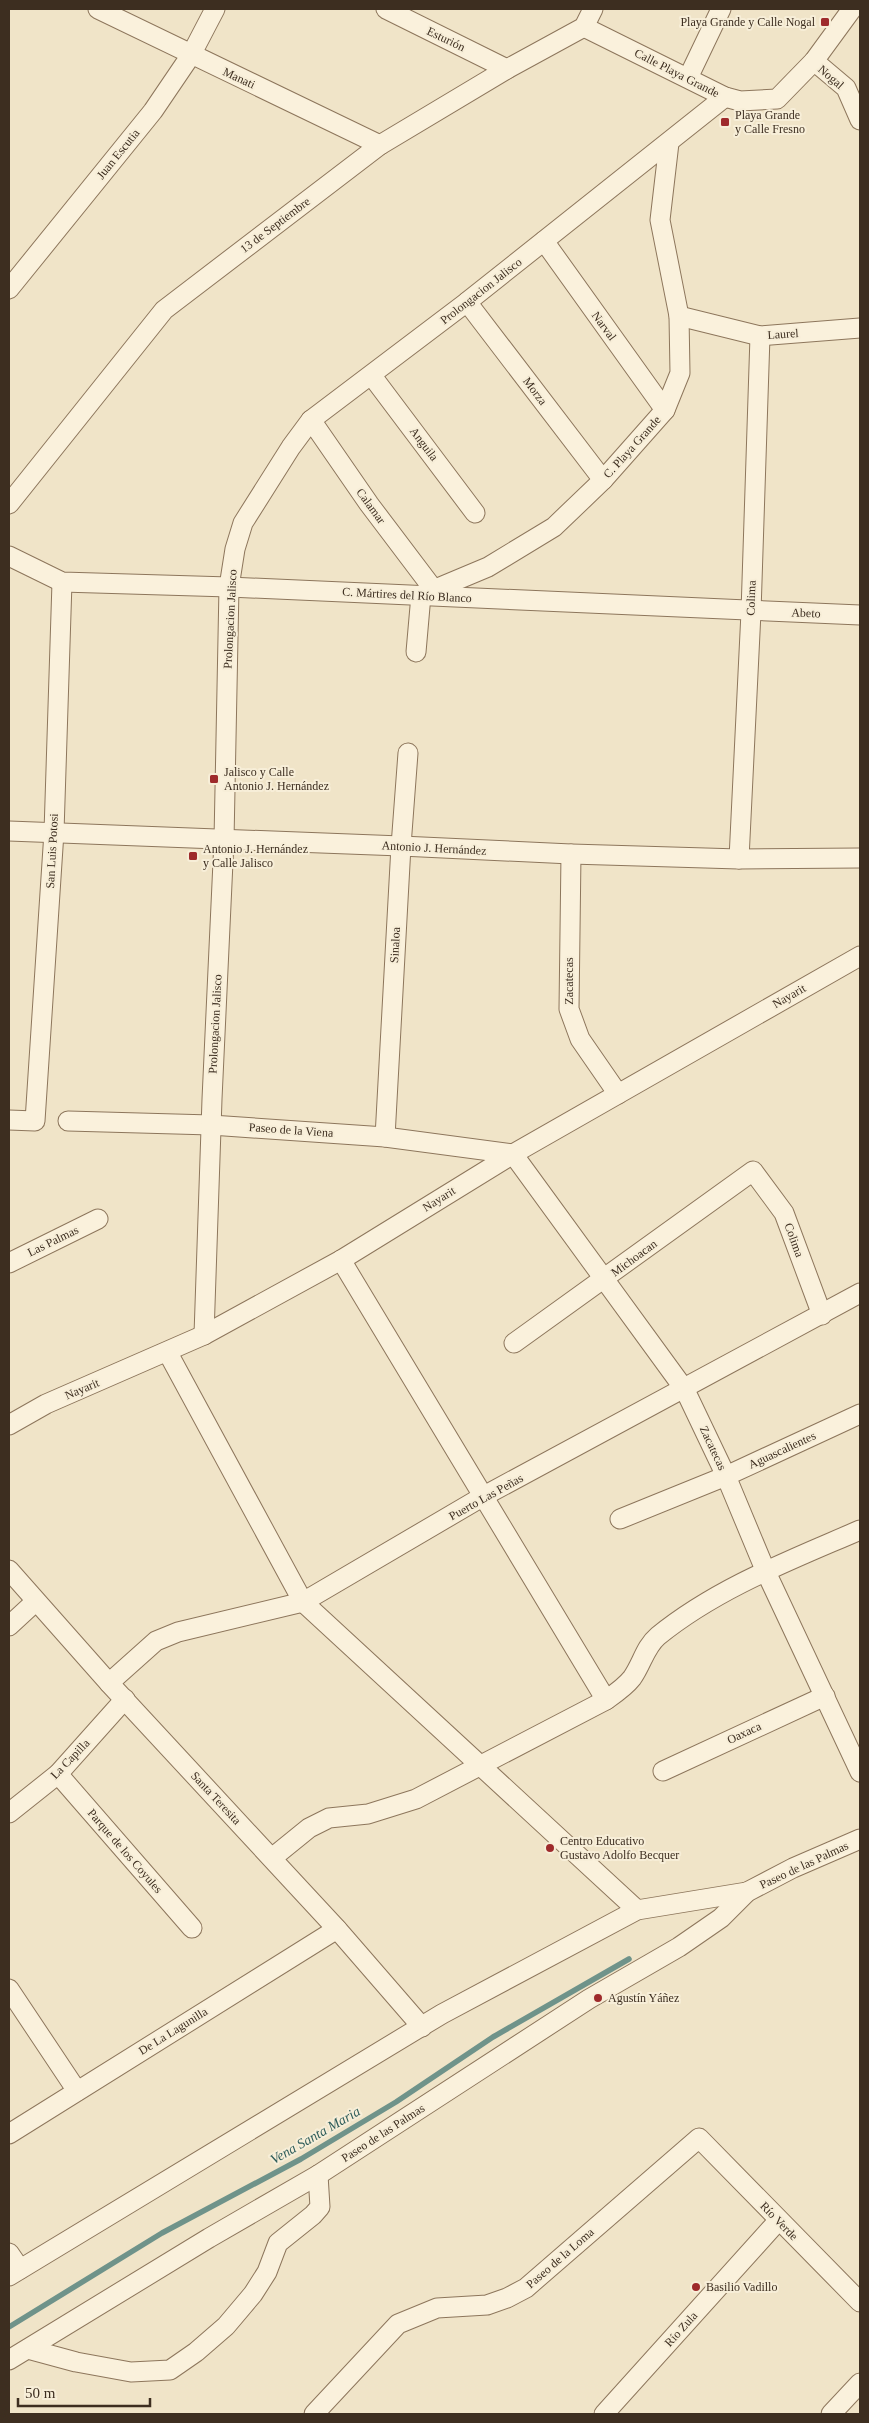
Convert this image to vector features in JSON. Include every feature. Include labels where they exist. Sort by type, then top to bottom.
[{"type":"street","name":"Manati","points":[[98,9],[380,145]]},
{"type":"street","name":"Juan Escutia","points":[[9,289],[153,111],[191,55],[215,9]]},
{"type":"street","name":"Esturión","points":[[386,9],[507,69]]},
{"type":"street","points":[[584,27],[593,9]]},
{"type":"street","points":[[688,78],[721,9]]},
{"type":"street","name":"Calle Playa Grande","points":[[584,27],[725,97],[740,102],[777,99],[814,61],[852,9]]},
{"type":"street","name":"13 de Septiembre","points":[[9,504],[164,310],[380,145],[507,69],[584,27]]},
{"type":"street","name":"Nogal","points":[[814,61],[846,88],[860,120]]},
{"type":"street","name":"Prolongacion Jalisco","points":[[204,1336],[211,1125],[224,840],[229,587],[235,549],[243,523],[291,447],[311,420],[372,376],[467,302],[725,97]]},
{"type":"street","name":"C. Playa Grande","points":[[427,592],[488,567],[554,527],[603,480],[665,410],[680,373],[679,316],[660,220],[669,143]]},
{"type":"street","name":"Narval","points":[[544,241],[665,410]]},
{"type":"street","name":"Morza","points":[[467,302],[603,480]]},
{"type":"street","name":"Laurel","points":[[679,316],[760,336],[860,328]]},
{"type":"street","name":"Colima","points":[[739,859],[751,612],[760,336]]},
{"type":"street","name":"Anguila","points":[[372,376],[476,513]]},
{"type":"street","name":"Calamar","points":[[311,420],[427,592]]},
{"type":"street","points":[[9,556],[62,582]]},
{"type":"street","name":"C. Mártires del Río Blanco","points":[[62,582],[427,592],[751,612]]},
{"type":"street","name":"San Luis Potosi","points":[[9,1120],[35,1121],[54,832],[62,582]]},
{"type":"street","points":[[416,652],[427,592]]},
{"type":"street","name":"Abeto","points":[[751,612],[860,615]]},
{"type":"street","name":"Sinaloa","points":[[385,1136],[408,753]]},
{"type":"street","name":"Antonio J. Hernández","points":[[9,831],[571,854],[739,859],[860,858]]},
{"type":"street","name":"Zacatecas","points":[[571,854],[569,1009],[580,1039],[618,1094]]},
{"type":"street","name":"Nayarit","points":[[9,1425],[46,1404],[204,1336],[341,1260],[514,1154],[860,956]]},
{"type":"street","name":"Paseo de la Viena","points":[[68,1121],[211,1125],[385,1136],[514,1154]]},
{"type":"street","name":"Zacatecas","points":[[514,1154],[685,1390],[726,1476],[766,1572],[860,1772]]},
{"type":"street","name":"Colima","points":[[754,1171],[784,1213],[822,1315]]},
{"type":"street","name":"Michoacan","points":[[514,1343],[754,1171]]},
{"type":"street","name":"Las Palmas","points":[[9,1263],[98,1219]]},
{"type":"street","points":[[341,1260],[606,1700]]},
{"type":"street","name":"Puerto Las Peñas","points":[[109,1683],[156,1641],[178,1632],[303,1602],[482,1497],[685,1390],[860,1293]]},
{"type":"street","points":[[168,1353],[303,1602],[478,1766],[637,1910]]},
{"type":"street","name":"Aguascalientes","points":[[620,1519],[726,1476],[860,1414]]},
{"type":"street","points":[[272,1858],[309,1828],[329,1818],[368,1814],[416,1799],[606,1700],[622,1689],[632,1677],[651,1642],[683,1616],[766,1572],[860,1530]]},
{"type":"street","name":"Santa Teresita","points":[[9,1570],[35,1602],[272,1858],[422,2026]]},
{"type":"street","points":[[9,1626],[35,1602]]},
{"type":"street","name":"Oaxaca","points":[[663,1771],[825,1696]]},
{"type":"street","name":"La Capilla","points":[[9,1813],[58,1774],[125,1699]]},
{"type":"street","name":"Parque de los Coyules","points":[[58,1774],[192,1928]]},
{"type":"street","name":"Paseo de las Palmas","points":[[9,2360],[209,2238],[318,2175],[589,1999],[679,1947],[721,1918],[747,1892],[792,1868],[860,1839]]},
{"type":"street","name":"Paseo de las Palmas","points":[[14,2272],[422,2026],[637,1910],[747,1892]]},
{"type":"street","name":"De La Lagunilla","points":[[9,2134],[337,1930]]},
{"type":"street","points":[[9,1988],[77,2091]]},
{"type":"street","name":"Río Verde","points":[[699,2138],[778,2221],[860,2302]]},
{"type":"street","name":"Paseo de la Loma","points":[[314,2414],[398,2324],[437,2308],[487,2305],[508,2298],[526,2288],[699,2138]]},
{"type":"street","points":[[28,2349],[76,2362],[131,2372],[170,2370],[196,2352],[226,2326],[253,2294],[267,2272],[278,2243],[313,2215],[320,2207],[318,2175]]},
{"type":"street","name":"Río Zula","points":[[604,2414],[778,2221]]},
{"type":"street","points":[[9,2253],[14,2272]]},
{"type":"street","points":[[831,2414],[860,2383]]},
{"type":"waterway","name":"Vena Santa Maria","points":[[9,2327],[162,2233],[301,2159],[396,2102],[493,2037],[629,1959]]},
{"type":"place","name":"Playa Grande y Calle Nogal","points":[[825,22]]},
{"type":"place","name":"Playa Grande y Calle Fresno","points":[[725,122]]},
{"type":"place","name":"Jalisco y Calle Antonio J. Hernández","points":[[214,779]]},
{"type":"place","name":"Antonio J. Hernández y Calle Jalisco","points":[[193,856]]},
{"type":"place","name":"Centro Educativo Gustavo Adolfo Becquer","points":[[550,1848]]},
{"type":"place","name":"Agustín Yáñez","points":[[598,1998]]},
{"type":"place","name":"Basilio Vadillo","points":[[696,2287]]}]
